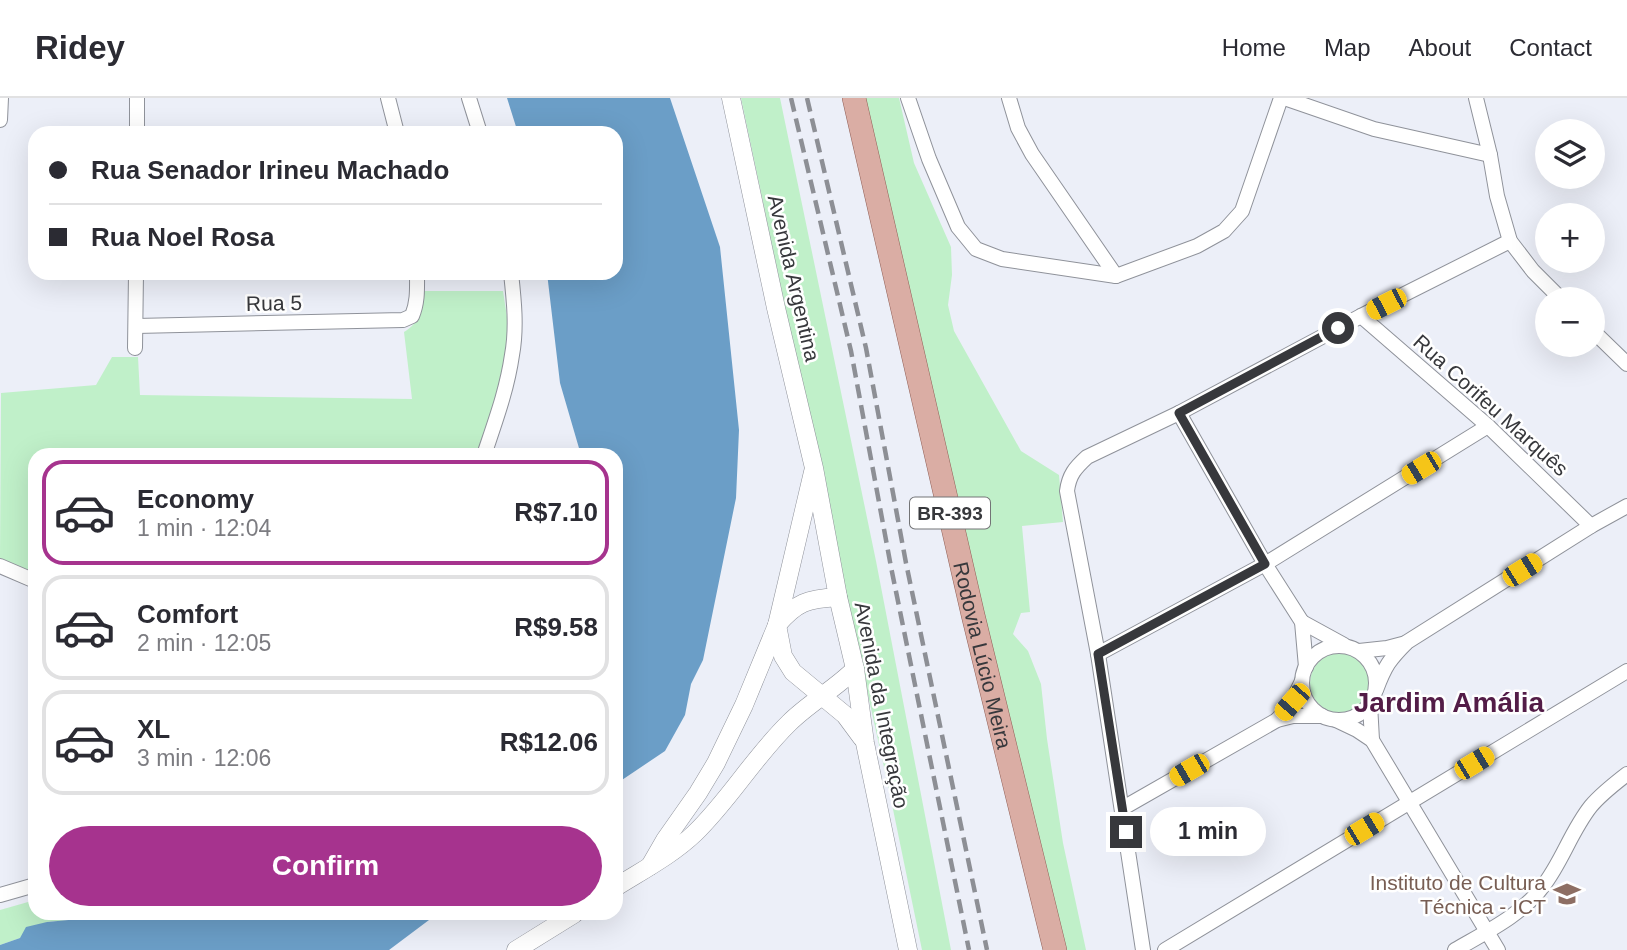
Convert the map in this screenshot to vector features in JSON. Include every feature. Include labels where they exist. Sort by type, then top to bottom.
[{"type":"main road","name":"Rodovia Lúcio Meira","points":[[854,98],[976,628],[1054,950]]},
{"type":"street","points":[[0,120],[1,98]]},
{"type":"street","points":[[137,98],[137,126]]},
{"type":"street","points":[[388,98],[395,126]]},
{"type":"street","points":[[469,98],[478,126]]},
{"type":"street","name":"Avenida Argentina","points":[[731,98],[814,468]]},
{"type":"street","points":[[908,98],[929,159],[958,227],[976,249],[1002,259],[1116,276],[1197,246],[1224,231],[1242,211],[1282,98],[1374,129],[1490,155]]},
{"type":"street","points":[[1009,98],[1018,128],[1032,154],[1116,276]]},
{"type":"street","points":[[1476,98],[1510,242],[1549,287]]},
{"type":"street","points":[[1143,950],[1098,654],[1067,491],[1069,478],[1087,457],[1179,413],[1361,316],[1510,242]]},
{"type":"street","points":[[135,348],[136,280]]},
{"type":"street","name":"Rua 5","points":[[136,326],[403,320],[411,316],[415,307],[417,280]]},
{"type":"street","points":[[486,448],[504,395],[513,353],[515,315],[512,280]]},
{"type":"street","name":"Rua Corifeu Marquês","points":[[1361,316],[1488,426],[1591,526]]},
{"type":"street","points":[[1605,342],[1627,363]]},
{"type":"street","points":[[1179,413],[1265,564],[1302,622],[1368,660],[1376,676],[1372,740]]},
{"type":"street","points":[[1098,654],[1265,564],[1488,426]]},
{"type":"street","points":[[650,866],[716,763],[744,705],[776,625],[814,468]]},
{"type":"street","name":"Avenida da Integração","points":[[814,468],[908,950]]},
{"type":"street","points":[[1123,808],[1276,720],[1293,716],[1349,719],[1361,714],[1373,697],[1384,669],[1407,642],[1627,506]]},
{"type":"street","points":[[0,566],[28,578]]},
{"type":"street","points":[[776,625],[791,609],[806,601],[838,597]]},
{"type":"street","points":[[1302,622],[1303,692],[1311,708],[1372,740],[1498,950]]},
{"type":"street","points":[[776,625],[783,656],[793,672],[845,715],[866,744]]},
{"type":"street","points":[[1276,720],[1292,702],[1313,657],[1323,650],[1333,646],[1352,649],[1387,648],[1407,642]]},
{"type":"street","points":[[623,883],[677,849],[697,831],[736,787],[761,752],[790,722],[855,669]]},
{"type":"street","points":[[1165,950],[1627,671]]},
{"type":"street","points":[[1455,950],[1528,903],[1544,885],[1590,807],[1607,789],[1627,774]]},
{"type":"street","points":[[0,894],[28,887]]},
{"type":"street","points":[[516,950],[564,920]]},
{"type":"green space","points":[[741,98],[780,98],[876,561],[951,950],[922,950]]},
{"type":"green space","points":[[862,98],[899,98],[914,163],[951,247],[952,275],[948,305],[954,331],[1021,451],[1059,475],[1063,522],[1022,526],[1030,612],[1021,613],[1013,634],[1028,651],[1041,684],[1063,843],[1086,950],[1064,950]]},
{"type":"green space","points":[[424,291],[503,291],[507,317],[508,362],[481,448],[28,448],[28,570],[0,558],[1,393],[96,385],[112,357],[138,357],[140,395],[412,399],[404,332],[417,320]]},
{"type":"green space","points":[[1334,653],[1346,653],[1365,666],[1370,683],[1368,695],[1357,708],[1346,713],[1334,713],[1315,700],[1310,689],[1310,677],[1323,658]]},
{"type":"green space","points":[[28,902],[28,920],[68,920],[47,922],[20,938],[0,945],[0,910]]},
{"type":"water","points":[[507,98],[670,98],[720,247],[739,430],[736,498],[703,660],[691,684],[685,715],[665,751],[623,779],[623,448],[579,448],[560,383],[548,280],[623,280],[623,126],[516,126]]},
{"type":"water","points":[[429,920],[389,950],[0,950],[0,945],[20,938],[26,927],[47,922]]},
{"type":"railway","points":[[791,98],[851,351],[891,567],[969,950]]},
{"type":"railway","points":[[807,98],[866,348],[906,563],[987,950]]},
{"type":"place","name":"Instituto de Cultura Técnica - ICT","points":[[1567,894]]},
{"type":"district","name":"Jardim Amália","points":[[1449,702]]},
{"type":"route","points":[[1126,832],[1098,654],[1265,564],[1179,413],[1338,328]]}]
